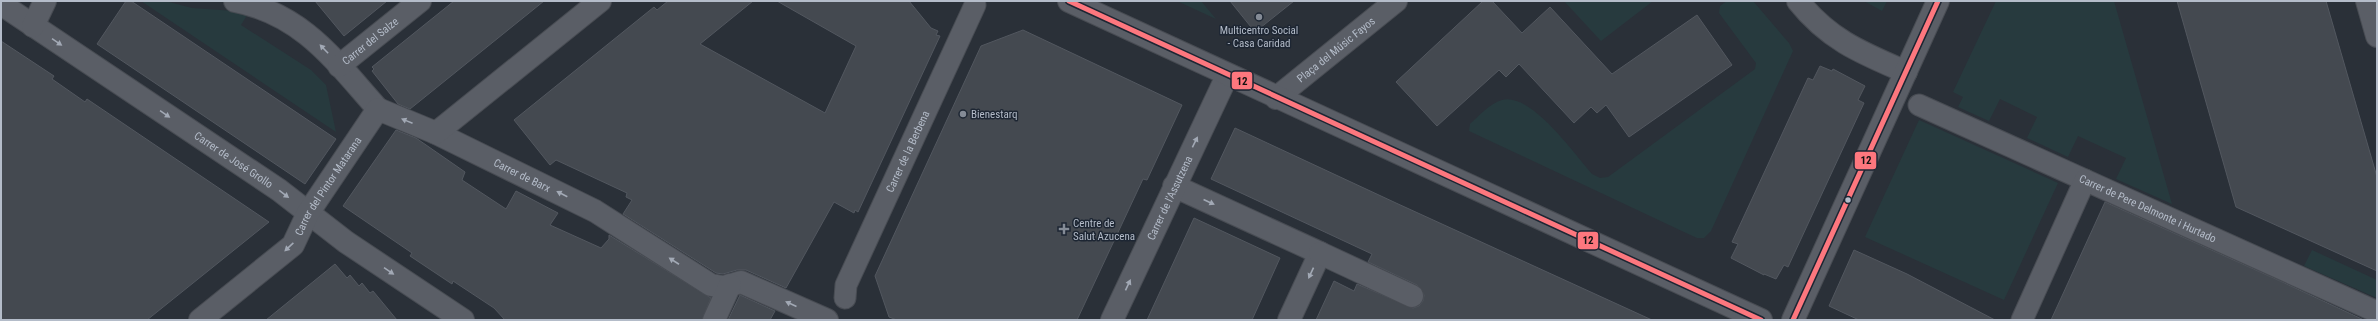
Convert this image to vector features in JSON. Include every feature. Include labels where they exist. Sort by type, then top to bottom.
[{"type":"street","points":[[33,26],[45,1]]},
{"type":"street","name":"Carrer de Barx","points":[[235,1],[260,4],[296,24],[308,34],[339,66],[378,109],[436,133],[595,211],[711,285],[724,287],[741,282],[827,320]]},
{"type":"street","name":"Carrer del Salze","points":[[339,66],[420,1]]},
{"type":"street","points":[[436,133],[600,1]]},
{"type":"street","points":[[1069,1],[1227,76],[1761,320]]},
{"type":"street","name":"Plaça del Músic Fayos","points":[[1276,98],[1396,1]]},
{"type":"street","points":[[1798,1],[1826,32],[1868,55],[1906,72]]},
{"type":"street","points":[[1793,320],[1938,1]]},
{"type":"street","points":[[2367,1],[2377,36]]},
{"type":"street","name":"Carrer de José Grollo","points":[[1,4],[279,190],[346,242],[463,320]]},
{"type":"street","name":"Carrer de la Berbena","points":[[845,298],[846,284],[975,5]]},
{"type":"street","name":"Carrer de l'Assutzena","points":[[1112,320],[1227,76]]},
{"type":"street","name":"Carrer de Pere Delmonte i Hurtado","points":[[1919,105],[2377,312]]},
{"type":"street","name":"Carrer del Pintor Matarana","points":[[200,320],[294,245],[308,212],[378,109]]},
{"type":"street","points":[[2022,320],[2085,180]]},
{"type":"street","points":[[1174,186],[1412,296]]},
{"type":"street","points":[[1289,320],[1320,253]]},
{"type":"street","points":[[714,320],[730,284]]},
{"type":"green space","points":[[141,1],[165,1],[192,8],[249,12],[241,25],[311,70],[326,85],[336,132]]},
{"type":"green space","points":[[1177,1],[1201,1],[1216,19]]},
{"type":"green space","points":[[1564,1],[1653,1],[1601,41]]},
{"type":"green space","points":[[1727,1],[1753,1],[1789,43],[1793,51],[1711,231],[1704,238],[1697,238],[1469,131],[1470,124],[1489,107],[1502,100],[1513,100],[1526,105],[1551,126],[1592,174],[1600,178],[1608,177],[1755,69],[1756,63],[1719,13],[1720,6]]},
{"type":"green space","points":[[1864,1],[1887,1],[1882,11]]},
{"type":"green space","points":[[1996,1],[2114,1],[2172,204],[2116,179],[2126,158],[2078,136],[2068,157],[2027,138],[2037,117],[2000,99],[1989,121],[1958,107],[1963,97],[1953,92]]},
{"type":"green space","points":[[1919,120],[2058,183],[2004,300],[1865,237]]},
{"type":"green space","points":[[2312,250],[2377,280],[2377,298],[2304,266]]},
{"type":"building","points":[[126,1],[131,1],[336,139],[305,184],[97,44]]},
{"type":"building","points":[[315,1],[387,1],[344,36]]},
{"type":"building","points":[[454,1],[544,1],[410,109],[398,104],[372,71],[374,69],[372,67]]},
{"type":"building","points":[[668,1],[753,1],[700,44],[825,113],[856,46],[777,1],[909,1],[931,28],[938,31],[936,35],[940,36],[858,212],[855,210],[854,213],[834,202],[786,288],[746,270],[737,270],[723,274],[716,273],[623,214],[632,200],[626,197],[627,193],[556,160],[550,165],[514,120],[654,7],[657,10]]},
{"type":"building","name":"Multicentro Social - Casa Caridad","points":[[1230,1],[1294,1],[1255,32]]},
{"type":"building","points":[[1483,1],[1492,1],[1522,33],[1550,7],[1612,74],[1697,15],[1732,65],[1629,137],[1606,105],[1597,113],[1591,107],[1574,123],[1519,64],[1506,77],[1499,70],[1437,126],[1396,82]]},
{"type":"building","points":[[2177,1],[2326,1],[2377,177],[2377,271],[2236,207]]},
{"type":"building","points":[[1023,30],[1182,105],[1147,180],[1143,179],[1077,320],[897,320],[889,317],[875,276],[981,46]]},
{"type":"building","points":[[1,41],[54,76],[52,79],[85,102],[87,99],[269,222],[147,320],[1,320]]},
{"type":"building","points":[[1820,66],[1832,71],[1833,69],[1865,86],[1858,100],[1864,103],[1788,267],[1784,265],[1776,279],[1764,275],[1731,258],[1738,244],[1732,242],[1808,78],[1813,80]]},
{"type":"building","points":[[1235,128],[1652,320],[1316,320],[1334,281],[1354,291],[1357,284],[1413,308],[1419,306],[1423,301],[1424,295],[1417,285],[1368,262],[1372,254],[1211,179]]},
{"type":"building","points":[[396,130],[416,138],[465,172],[462,180],[506,209],[516,191],[558,213],[550,225],[601,248],[609,239],[609,235],[711,298],[702,320],[505,320],[494,308],[453,281],[452,284],[410,256],[412,253],[343,206]]},
{"type":"building","points":[[2105,202],[2278,280],[2364,320],[2051,320]]},
{"type":"building","points":[[1194,218],[1280,258],[1252,320],[1147,320]]},
{"type":"building","points":[[1854,250],[1907,274],[1995,320],[1859,320],[1829,306]]},
{"type":"building","points":[[335,264],[347,278],[350,275],[359,286],[362,283],[370,293],[373,291],[397,320],[266,320]]},
{"type":"building","points":[[740,295],[775,311],[770,320],[728,320]]},
{"type":"transit line","name":"12","points":[[1069,1],[1761,320]]},
{"type":"transit line","name":"12","points":[[1793,320],[1938,1]]},
{"type":"place","name":"Multicentro Social - Casa Caridad","points":[[1259,17]]},
{"type":"place","name":"Bienestarq","points":[[963,114]]},
{"type":"place","name":"Centre de Salut Azucena","points":[[1064,229]]}]
